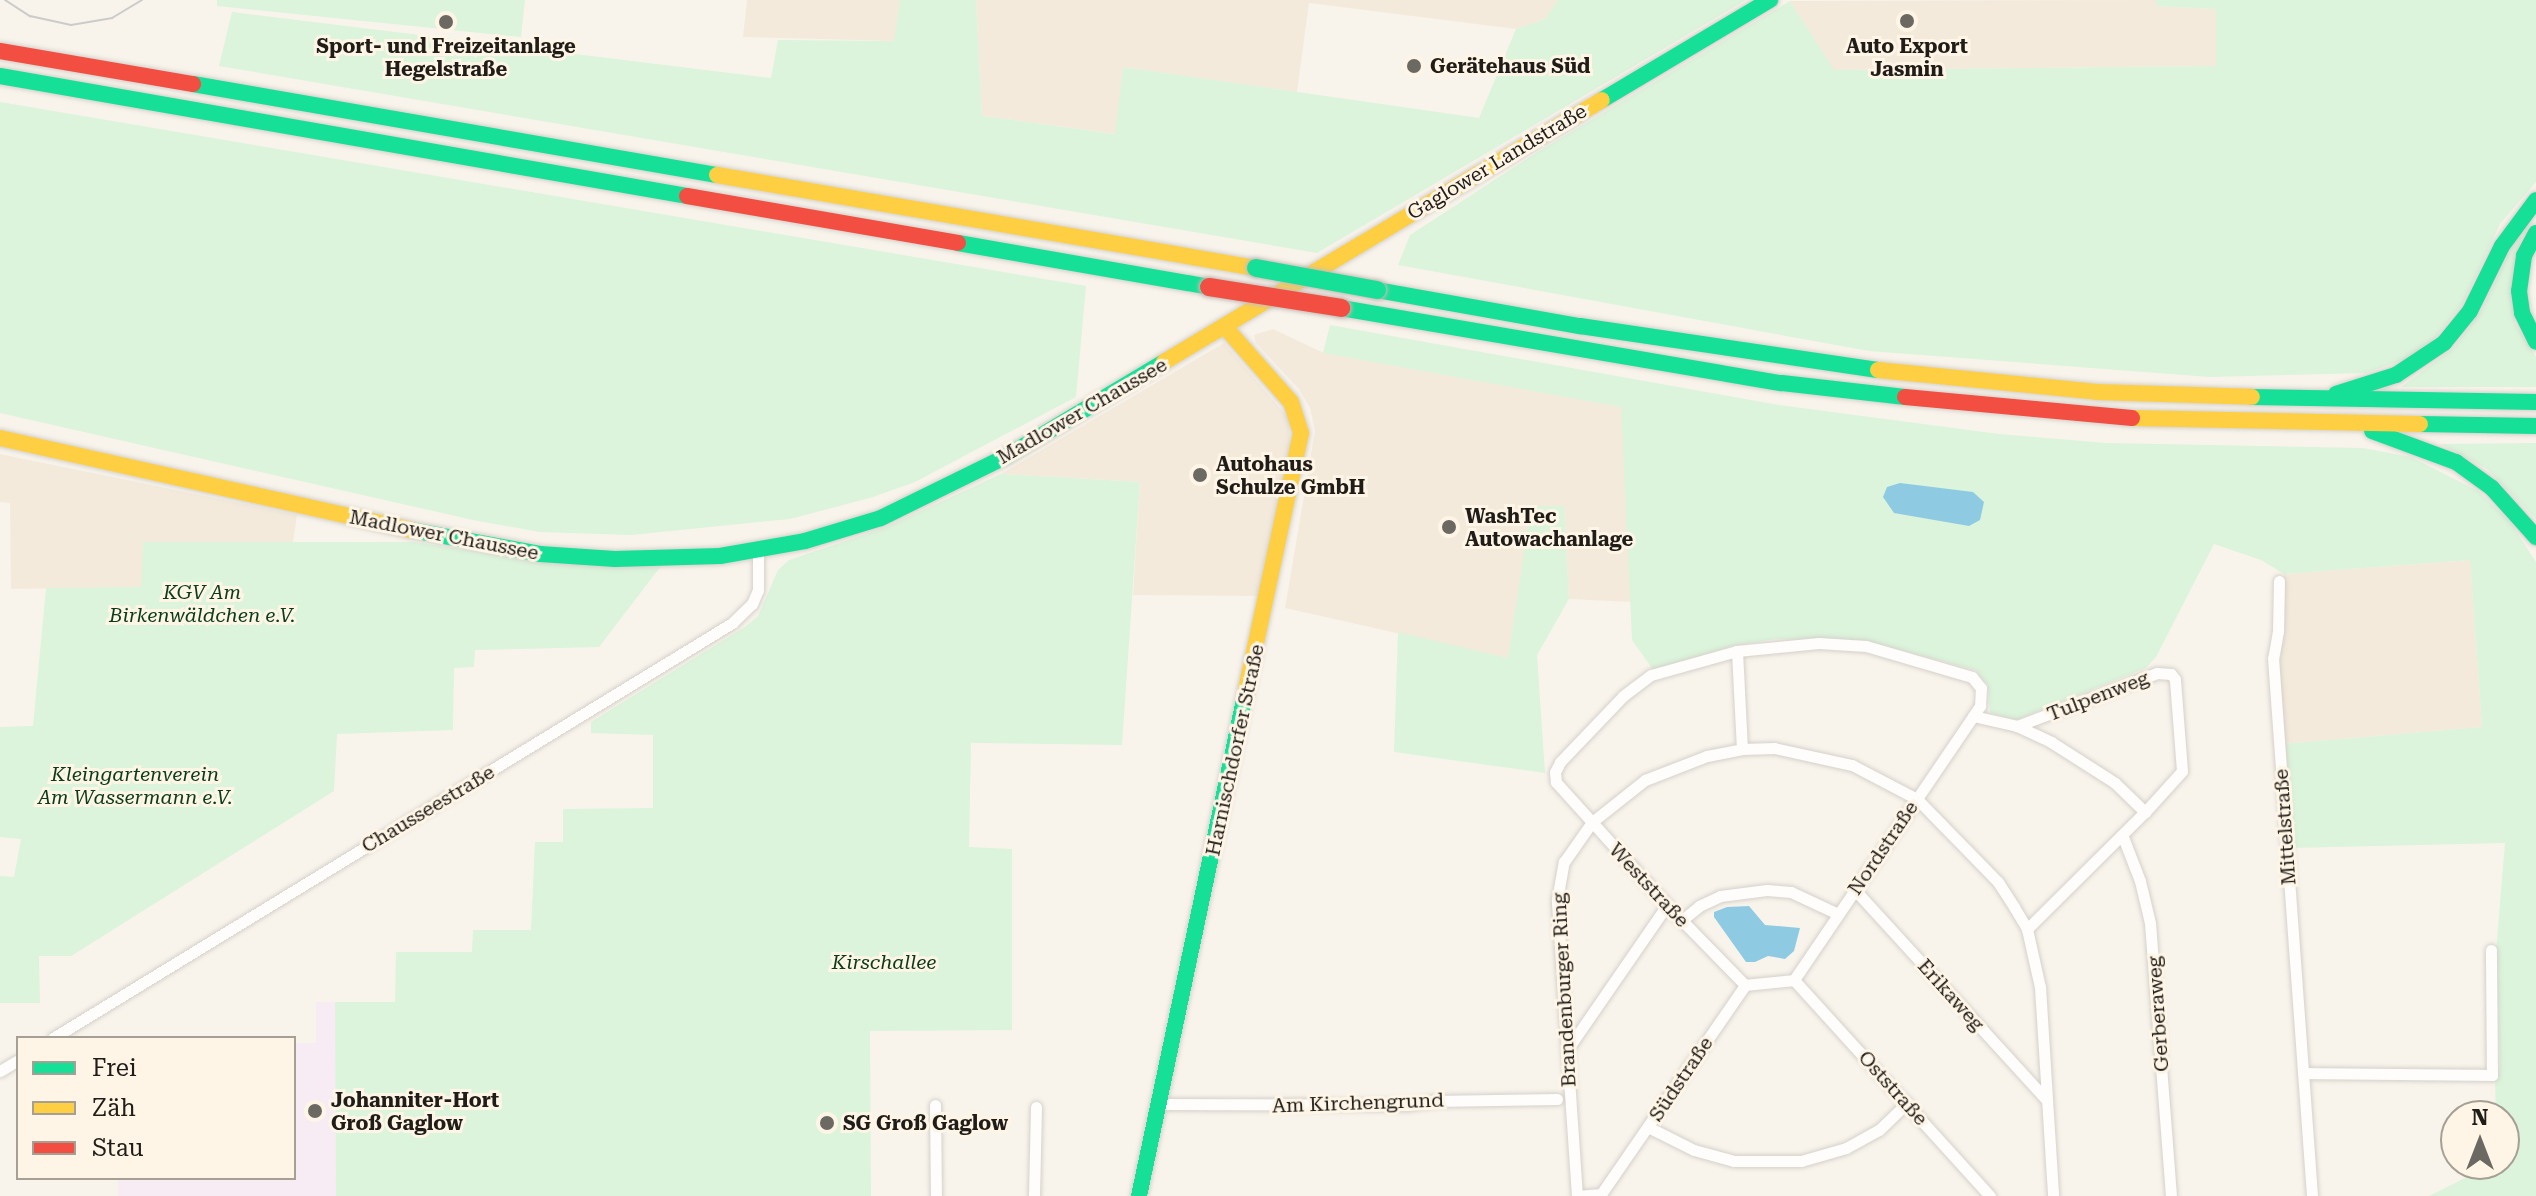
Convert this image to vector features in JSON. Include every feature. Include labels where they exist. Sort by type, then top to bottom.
[{"type":"main road","name":"Gaglower Landstraße","points":[[1225,327],[1770,0]]},
{"type":"main road","points":[[0,51],[1610,331],[1927,377],[2097,392],[2313,400],[2536,402]]},
{"type":"main road","points":[[0,76],[1209,287],[1782,383],[2108,417],[2353,425],[2536,426]]},
{"type":"main road","points":[[2313,400],[2396,375],[2431,355],[2470,311],[2502,246],[2536,200]]},
{"type":"main road","points":[[2536,233],[2524,256],[2519,291],[2522,313],[2536,342]]},
{"type":"main road","name":"Madlower Chaussee","points":[[0,438],[471,544],[540,554],[615,559],[758,551],[842,531],[929,496],[1020,449],[1225,327]]},
{"type":"main road","name":"Harnischdorfer Straße","points":[[1139,1196],[1301,433],[1297,414],[1283,391],[1225,327]]},
{"type":"main road","points":[[2353,425],[2456,462],[2492,488],[2536,537]]},
{"type":"street","name":"Chausseestraße","points":[[56,1036],[732,623],[752,604],[758,590],[758,551]]},
{"type":"street","name":"Mittelstraße","points":[[2279,581],[2278,631],[2273,658],[2312,1196]]},
{"type":"street","points":[[1742,749],[1737,651],[1819,643],[1866,646],[1972,677],[1981,688],[1982,696],[1973,716]]},
{"type":"street","name":"Weststraße","points":[[1737,651],[1651,675],[1623,696],[1560,762],[1555,772],[1556,782],[1667,905],[1745,985]]},
{"type":"street","name":"Tulpenweg","points":[[2017,726],[2157,673],[2171,674],[2175,679],[2182,771],[2123,837],[2027,929]]},
{"type":"street","name":"Tulpenweg","points":[[1973,716],[2017,726],[2079,759],[2115,783],[2145,812]]},
{"type":"street","name":"Nordstraße","points":[[1794,980],[1973,716]]},
{"type":"street","name":"Brandenburger Ring","points":[[1577,1196],[1558,878],[1574,843],[1592,822],[1625,794],[1668,768],[1742,749],[1774,748],[1840,761],[1884,779],[1917,799],[1998,882],[2027,929],[2040,987],[2053,1196]]},
{"type":"street","name":"Gerberaweg","points":[[2123,837],[2140,881],[2150,923],[2171,1196]]},
{"type":"street","points":[[1682,920],[1699,906],[1720,896],[1767,890],[1791,892],[1838,914]]},
{"type":"street","name":"Erikaweg","points":[[1855,890],[2047,1100]]},
{"type":"street","points":[[1567,1050],[1667,905]]},
{"type":"street","points":[[2303,1073],[2492,1075],[2491,950]]},
{"type":"street","points":[[1745,985],[1794,980]]},
{"type":"street","name":"Oststraße","points":[[1794,980],[1990,1196]]},
{"type":"street","name":"Südstraße","points":[[1577,1196],[1601,1194],[1745,985]]},
{"type":"street","name":"Am Kirchengrund","points":[[1159,1104],[1391,1105],[1557,1099]]},
{"type":"street","points":[[1648,1127],[1694,1150],[1734,1161],[1801,1161],[1846,1148],[1879,1130],[1907,1103]]},
{"type":"street","points":[[935,1105],[936,1196]]},
{"type":"street","points":[[1034,1196],[1036,1107]]},
{"type":"shaded area","points":[[747,0],[900,0],[895,41],[743,37]]},
{"type":"shaded area","points":[[976,0],[1558,0],[1545,19],[1516,29],[1309,3],[1297,92],[1123,67],[1116,134],[982,116]]},
{"type":"shaded area","points":[[2156,0],[2156,6],[2216,9],[2216,66],[1833,70],[1790,1]]},
{"type":"shaded area","points":[[1273,329],[1324,353],[1622,407],[1632,602],[1569,599],[1564,507],[1532,506],[1508,658],[1285,608],[1315,431],[1310,408],[1299,389],[1256,343],[1254,335]]},
{"type":"shaded area","points":[[1224,343],[1289,419],[1290,455],[1260,596],[1133,595],[1140,482],[1001,474]]},
{"type":"shaded area","points":[[0,454],[297,515],[293,542],[143,542],[142,587],[11,589],[10,503],[0,502]]},
{"type":"shaded area","points":[[2470,560],[2482,727],[2284,744],[2279,666],[2284,633],[2284,574]]},
{"type":"shaded area","name":"Johanniter-Hort Groß Gaglow","points":[[316,1002],[335,1002],[336,1196],[118,1196],[118,1180],[296,1180],[296,1043],[316,1043]]},
{"type":"green space","name":"Sport- und Freizeitanlage Hegelstraße","points":[[217,0],[525,0],[521,37],[217,6]]},
{"type":"green space","points":[[900,0],[976,0],[982,116],[1115,134],[1123,67],[1479,118],[1516,29],[1545,19],[1558,0],[1746,0],[1317,253],[219,66],[232,12],[771,78],[778,40],[894,41]]},
{"type":"green space","points":[[2156,0],[2536,0],[2536,182],[2500,224],[2463,303],[2435,338],[2409,358],[2366,373],[2210,377],[1869,351],[1398,265],[1410,235],[1536,153],[1790,1],[1834,70],[2216,66],[2216,9],[2156,6]]},
{"type":"green space","points":[[0,102],[1086,286],[1076,397],[915,482],[873,497],[790,519],[631,535],[540,532],[473,520],[0,413]]},
{"type":"green space","points":[[2517,236],[2521,237],[2511,292],[2515,323],[2536,357],[2536,387],[2401,387],[2454,348],[2482,310]]},
{"type":"green space","points":[[1330,325],[1779,405],[1999,434],[2106,443],[2363,448],[2411,457],[2478,491],[2510,522],[2536,562],[2536,1196],[2429,1196],[2461,1180],[2520,1180],[2520,1100],[2496,1100],[2495,1081],[2500,1067],[2496,952],[2505,843],[2291,848],[2284,744],[2482,727],[2470,560],[2284,574],[2261,560],[2214,544],[2156,657],[2146,668],[2016,720],[1990,713],[1988,685],[1975,670],[1867,641],[1776,639],[1732,646],[1654,671],[1632,640],[1621,407],[1323,353]]},
{"type":"green space","points":[[2536,443],[2536,519],[2487,469],[2441,444]]},
{"type":"green space","name":"Kirschallee","points":[[1001,474],[1140,482],[1122,745],[971,743],[969,847],[1012,849],[1012,1030],[870,1031],[871,1196],[336,1196],[335,1002],[395,1002],[396,952],[472,952],[473,930],[531,930],[535,842],[563,842],[563,809],[653,808],[653,735],[591,733],[591,722],[745,627],[758,616],[778,570],[789,560],[884,528]]},
{"type":"green space","points":[[1531,506],[1564,506],[1569,599],[1537,655],[1545,773],[1394,752],[1398,632],[1508,658]]},
{"type":"green space","points":[[143,542],[414,542],[537,561],[661,566],[599,647],[475,650],[474,667],[454,668],[453,730],[337,734],[334,791],[71,956],[39,956],[40,1003],[0,1003],[0,876],[14,877],[21,839],[0,837],[0,727],[33,726],[46,588],[141,587]]},
{"type":"water","points":[[1900,483],[1973,492],[1984,502],[1980,520],[1969,526],[1894,513],[1883,497],[1887,487]]},
{"type":"water","points":[[1749,906],[1765,925],[1800,928],[1794,951],[1785,959],[1768,956],[1746,962],[1714,917],[1714,912],[1727,907]]},
{"type":"tram line","points":[[5,0],[30,16],[71,25],[112,18],[142,0]]},
{"type":"traffic: fast","points":[[1602,100],[1770,0]]},
{"type":"traffic: fast","points":[[0,76],[687,196]]},
{"type":"traffic: fast","points":[[193,84],[717,175]]},
{"type":"traffic: fast","points":[[2336,394],[2396,375],[2444,343],[2470,311],[2502,246],[2536,200]]},
{"type":"traffic: fast","points":[[2536,233],[2524,256],[2519,291],[2522,313],[2536,342]]},
{"type":"traffic: fast","points":[[958,243],[1209,287]]},
{"type":"traffic: fast","points":[[1256,268],[1377,290]]},
{"type":"traffic: fast","points":[[1377,290],[1580,326],[1878,370]]},
{"type":"traffic: fast","points":[[1341,308],[1782,383],[1905,397]]},
{"type":"traffic: fast","points":[[411,530],[540,554],[615,559],[720,556],[805,541],[881,518],[1007,456],[1164,362]]},
{"type":"traffic: fast","points":[[2252,397],[2536,402]]},
{"type":"traffic: fast","points":[[2420,424],[2536,426]]},
{"type":"traffic: fast","points":[[2372,431],[2456,462],[2492,488],[2536,537]]},
{"type":"traffic: fast","points":[[1139,1196],[1245,695]]},
{"type":"traffic: slow","points":[[1164,362],[1602,100]]},
{"type":"traffic: slow","points":[[717,175],[1256,268]]},
{"type":"traffic: slow","points":[[1225,327],[1291,402],[1301,433],[1245,695]]},
{"type":"traffic: slow","points":[[1878,370],[2097,392],[2252,397]]},
{"type":"traffic: slow","points":[[2132,418],[2420,424]]},
{"type":"traffic: slow","points":[[0,438],[411,530]]},
{"type":"traffic: jam","points":[[0,51],[193,84]]},
{"type":"traffic: jam","points":[[687,196],[958,243]]},
{"type":"traffic: jam","points":[[1209,287],[1341,308]]},
{"type":"traffic: jam","points":[[1905,397],[2132,418]]},
{"type":"place","name":"Auto Export Jasmin","points":[[1907,21]]},
{"type":"place","name":"Sport- und Freizeitanlage Hegelstraße","points":[[446,22]]},
{"type":"place","name":"Gerätehaus Süd","points":[[1414,66]]},
{"type":"place","name":"Autohaus Schulze GmbH","points":[[1200,475]]},
{"type":"place","name":"WashTec Autowachanlage","points":[[1449,527]]},
{"type":"place","name":"Johanniter-Hort Groß Gaglow","points":[[315,1111]]},
{"type":"place","name":"SG Groß Gaglow","points":[[827,1123]]},
{"type":"park label","name":"KGV Am Birkenwäldchen e.V.","points":[[202,604]]},
{"type":"park label","name":"Kleingartenverein Am Wassermann e.V.","points":[[135,786]]}]
